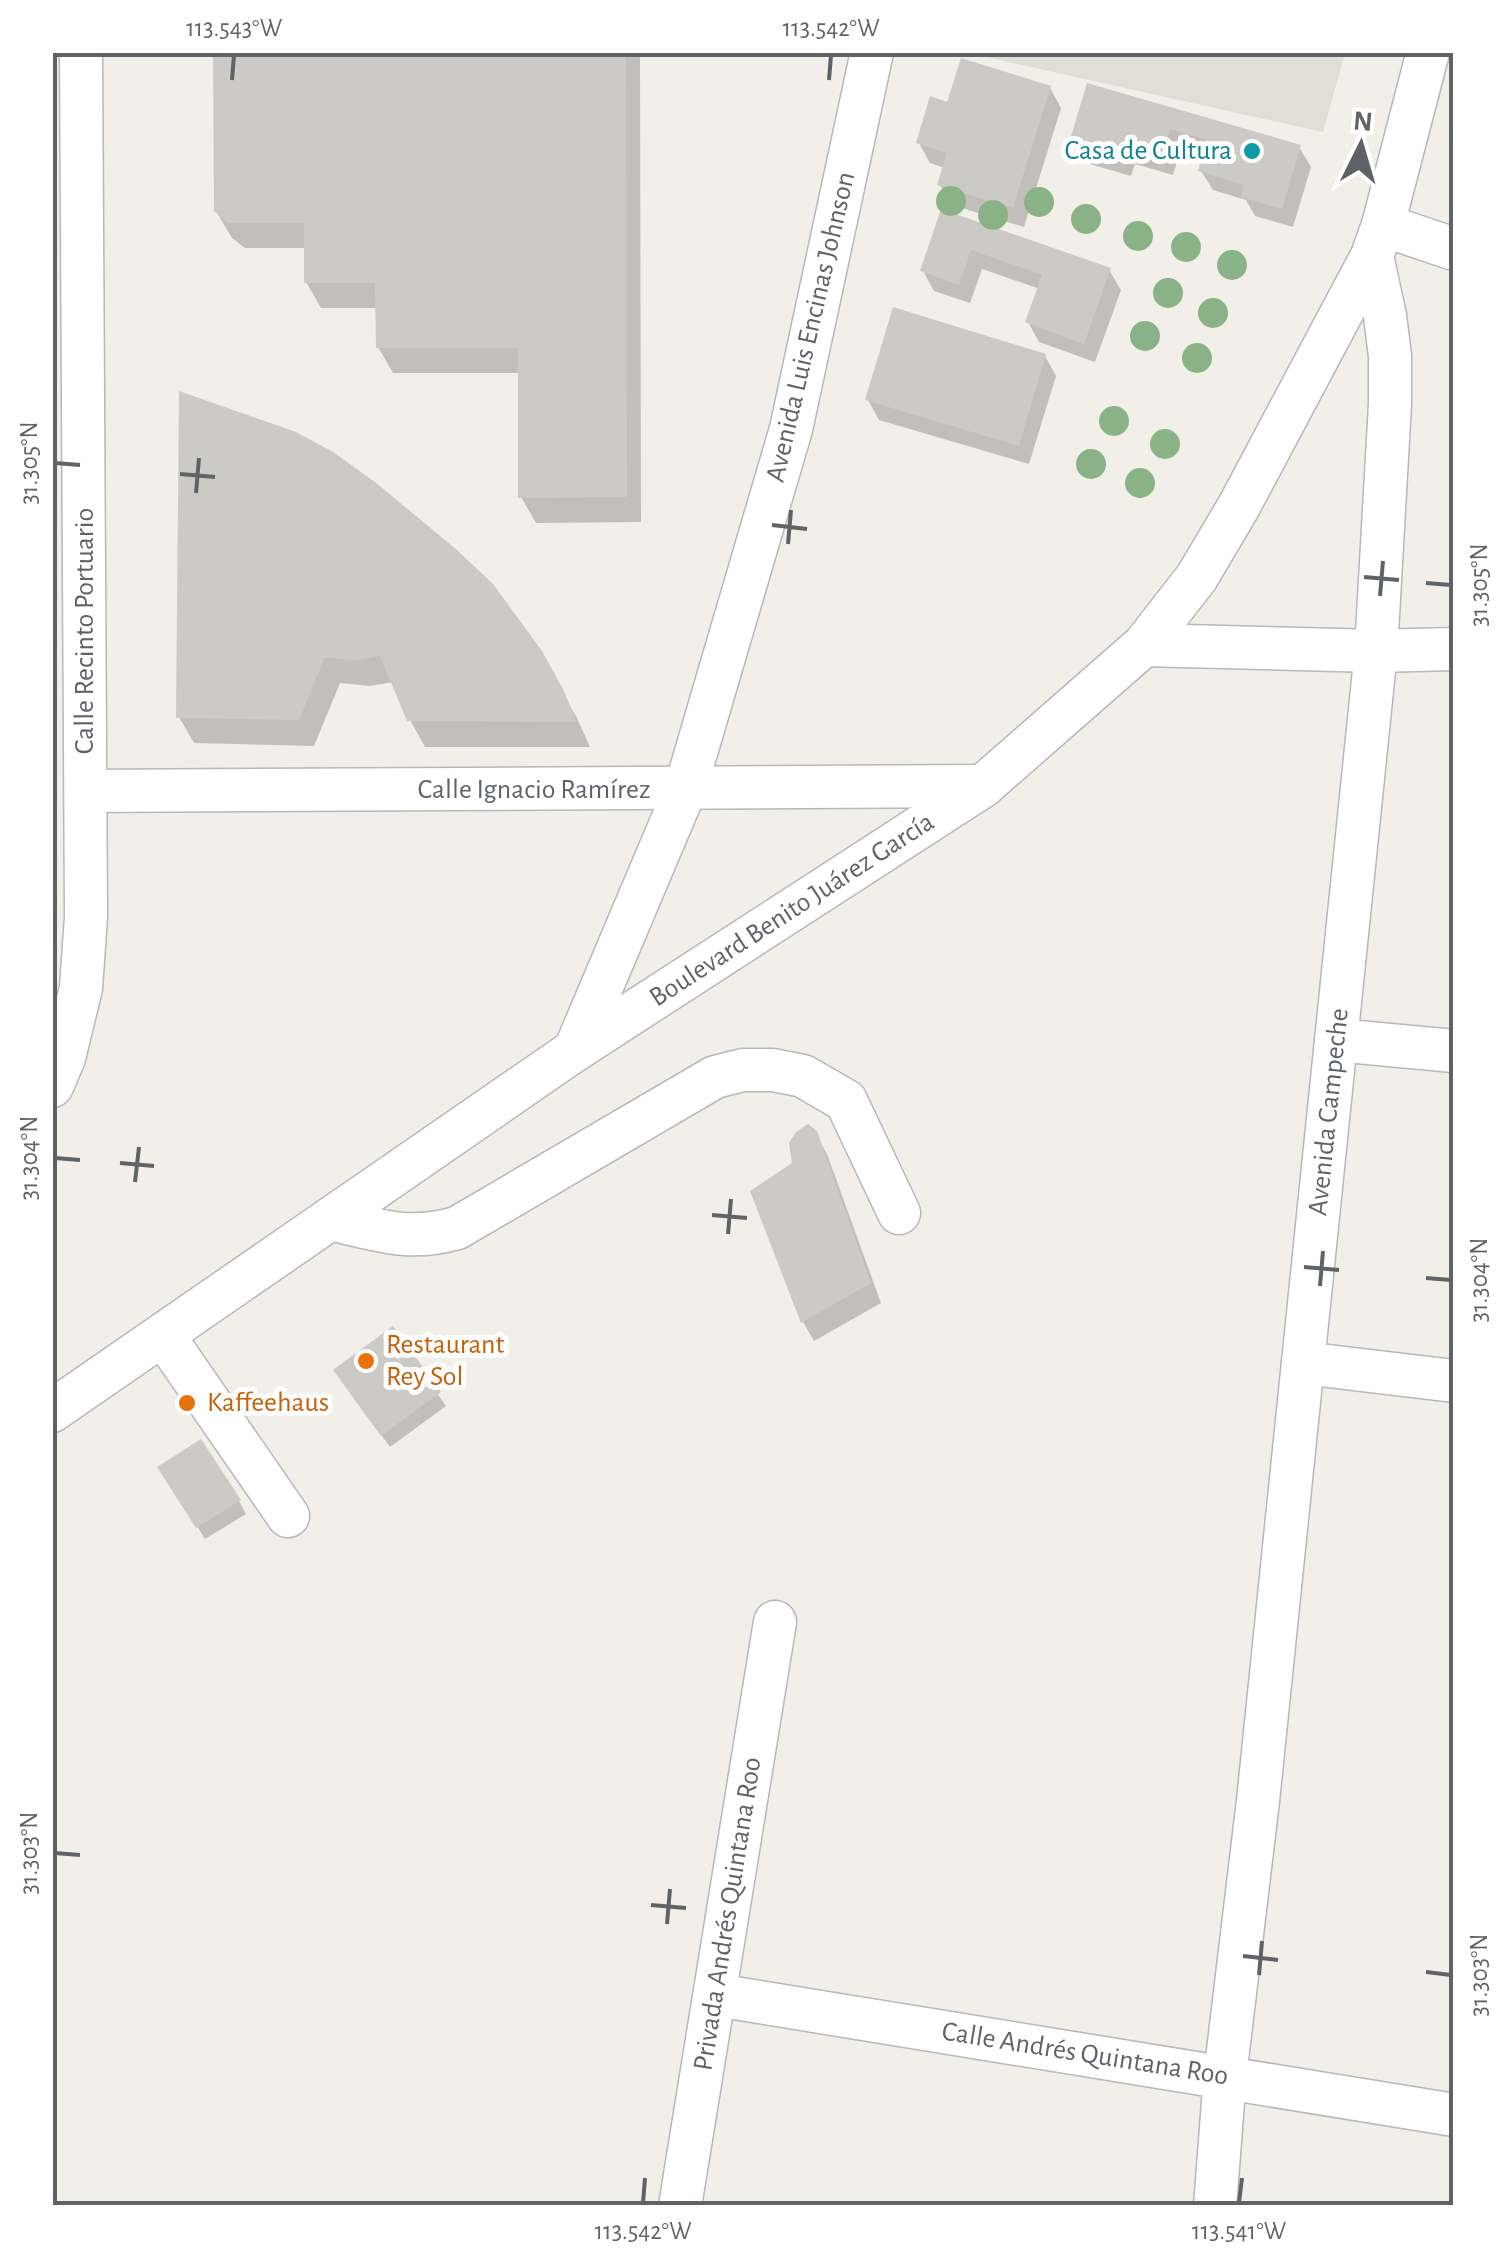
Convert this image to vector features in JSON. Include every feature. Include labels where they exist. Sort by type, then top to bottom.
[{"type":"street","name":"Calle Recinto Portuario","points":[[52,1086],[64,1058],[82,988],[86,917],[81,52]]},
{"type":"street","name":"Avenida Luis Encinas Johnson","points":[[576,1050],[685,790],[792,428],[872,52]]},
{"type":"street","points":[[1428,52],[1378,241],[1454,248]]},
{"type":"street","name":"Boulevard Benito Juárez García","points":[[52,1412],[576,1050],[983,786],[1144,645],[1206,562],[1248,490],[1378,241]]},
{"type":"street","name":"Avenida Campeche","points":[[1215,2206],[1225,2076],[1258,1802],[1376,650],[1390,404],[1390,356],[1378,241]]},
{"type":"street","points":[[1144,645],[1454,649]]},
{"type":"street","name":"Calle Ignacio Ramírez","points":[[86,791],[983,786]]},
{"type":"street","points":[[1336,1040],[1454,1052]]},
{"type":"street","points":[[330,1219],[404,1235],[432,1235],[457,1228],[715,1077],[742,1070],[773,1070],[803,1076],[846,1101],[900,1213]]},
{"type":"street","points":[[163,1335],[288,1516]]},
{"type":"street","points":[[1304,1363],[1454,1381]]},
{"type":"street","name":"Privada Andrés Quintana Roo","points":[[680,2206],[775,1622]]},
{"type":"street","name":"Calle Andrés Quintana Roo","points":[[716,1995],[1454,2115]]},
{"type":"shaded area","points":[[1345,52],[1323,132],[967,53]]},
{"type":"building","points":[[213,52],[626,52],[627,497],[518,498],[518,348],[376,348],[375,283],[304,283],[304,223],[228,223],[214,211]]},
{"type":"building","points":[[961,58],[1051,86],[1013,208],[937,185],[947,153],[916,143],[930,96],[947,102]]},
{"type":"building","name":"Casa de Cultura","points":[[1087,83],[1301,145],[1282,209],[1241,197],[1244,185],[1198,171],[1207,140],[1170,129],[1163,157],[1124,145],[1121,158],[1069,143]]},
{"type":"building","points":[[941,209],[1111,268],[1084,344],[1025,322],[1042,275],[971,250],[959,285],[920,271]]},
{"type":"building","points":[[893,307],[1046,354],[1019,446],[865,400]]},
{"type":"building","points":[[179,391],[296,432],[333,452],[457,550],[493,584],[542,651],[577,722],[407,721],[380,656],[354,661],[325,657],[299,720],[176,718]]},
{"type":"building","points":[[808,1124],[817,1131],[871,1283],[801,1323],[750,1191],[792,1163],[789,1143]]},
{"type":"building","points":[[393,1326],[441,1392],[381,1436],[333,1370]]},
{"type":"building","points":[[201,1439],[241,1500],[196,1528],[157,1467]]},
{"type":"place","name":"Casa de Cultura","points":[[1252,151]]},
{"type":"place","name":"Restaurant Rey Sol","points":[[366,1361]]},
{"type":"place","name":"Kaffeehaus","points":[[187,1403]]}]
